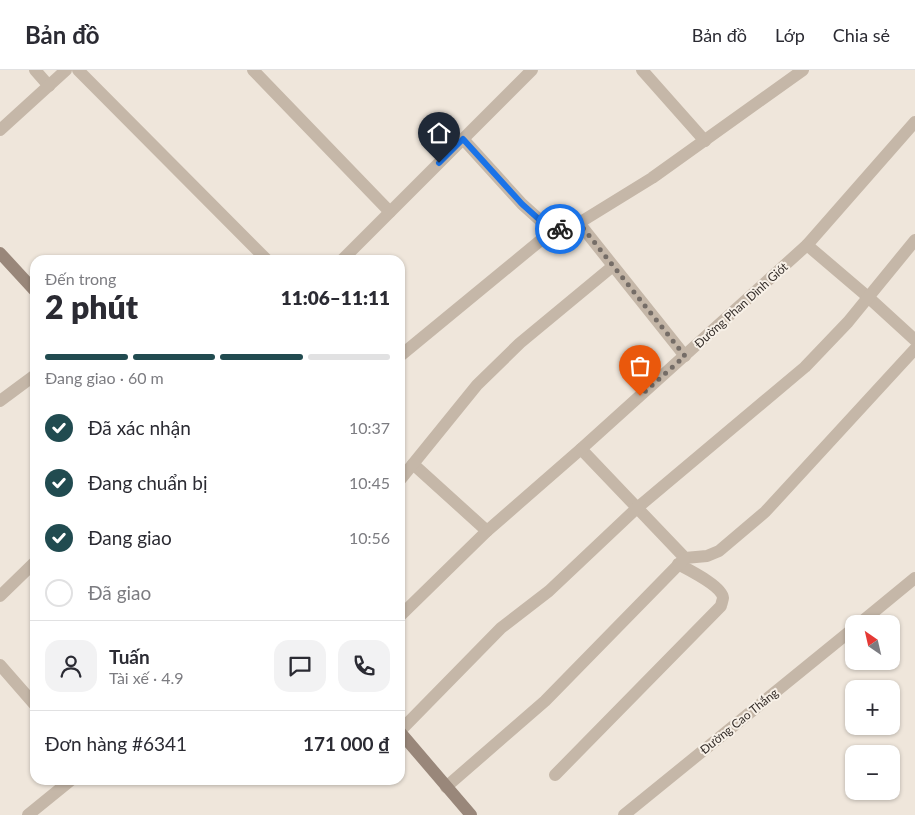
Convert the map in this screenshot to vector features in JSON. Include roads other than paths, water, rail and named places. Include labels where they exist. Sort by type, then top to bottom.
[{"type":"main road","points":[[0,253],[30,286]]},
{"type":"main road","points":[[405,737],[471,815]]},
{"type":"street","points":[[35,70],[49,86]]},
{"type":"street","points":[[0,130],[66,70]]},
{"type":"street","points":[[78,70],[262,255]]},
{"type":"street","points":[[253,70],[390,212]]},
{"type":"street","points":[[347,255],[532,70]]},
{"type":"street","points":[[642,70],[704,141]]},
{"type":"street","points":[[405,352],[552,231],[579,223],[652,178],[803,70]]},
{"type":"street","name":"Đường Phan Dình Giót","points":[[405,611],[487,531],[581,449],[807,245],[915,122]]},
{"type":"street","points":[[463,139],[522,204],[552,231]]},
{"type":"street","points":[[579,223],[685,356]]},
{"type":"street","points":[[405,726],[490,639],[549,591],[637,508],[805,367],[836,336],[915,240]]},
{"type":"street","points":[[807,245],[915,340]]},
{"type":"street","points":[[405,474],[477,385],[520,343],[613,266]]},
{"type":"street","points":[[446,786],[545,701],[682,561],[707,556],[719,551],[765,512],[915,349]]},
{"type":"street","points":[[0,401],[30,379]]},
{"type":"street","points":[[555,775],[721,606],[723,598],[720,591],[682,561],[637,508],[581,449]]},
{"type":"street","points":[[413,464],[487,531]]},
{"type":"street","points":[[0,596],[30,567]]},
{"type":"street","points":[[870,615],[915,578]]},
{"type":"street","name":"Đường Cao Thắng","points":[[624,815],[845,635]]},
{"type":"street","points":[[0,665],[30,699]]},
{"type":"street","points":[[28,815],[65,785]]}]
